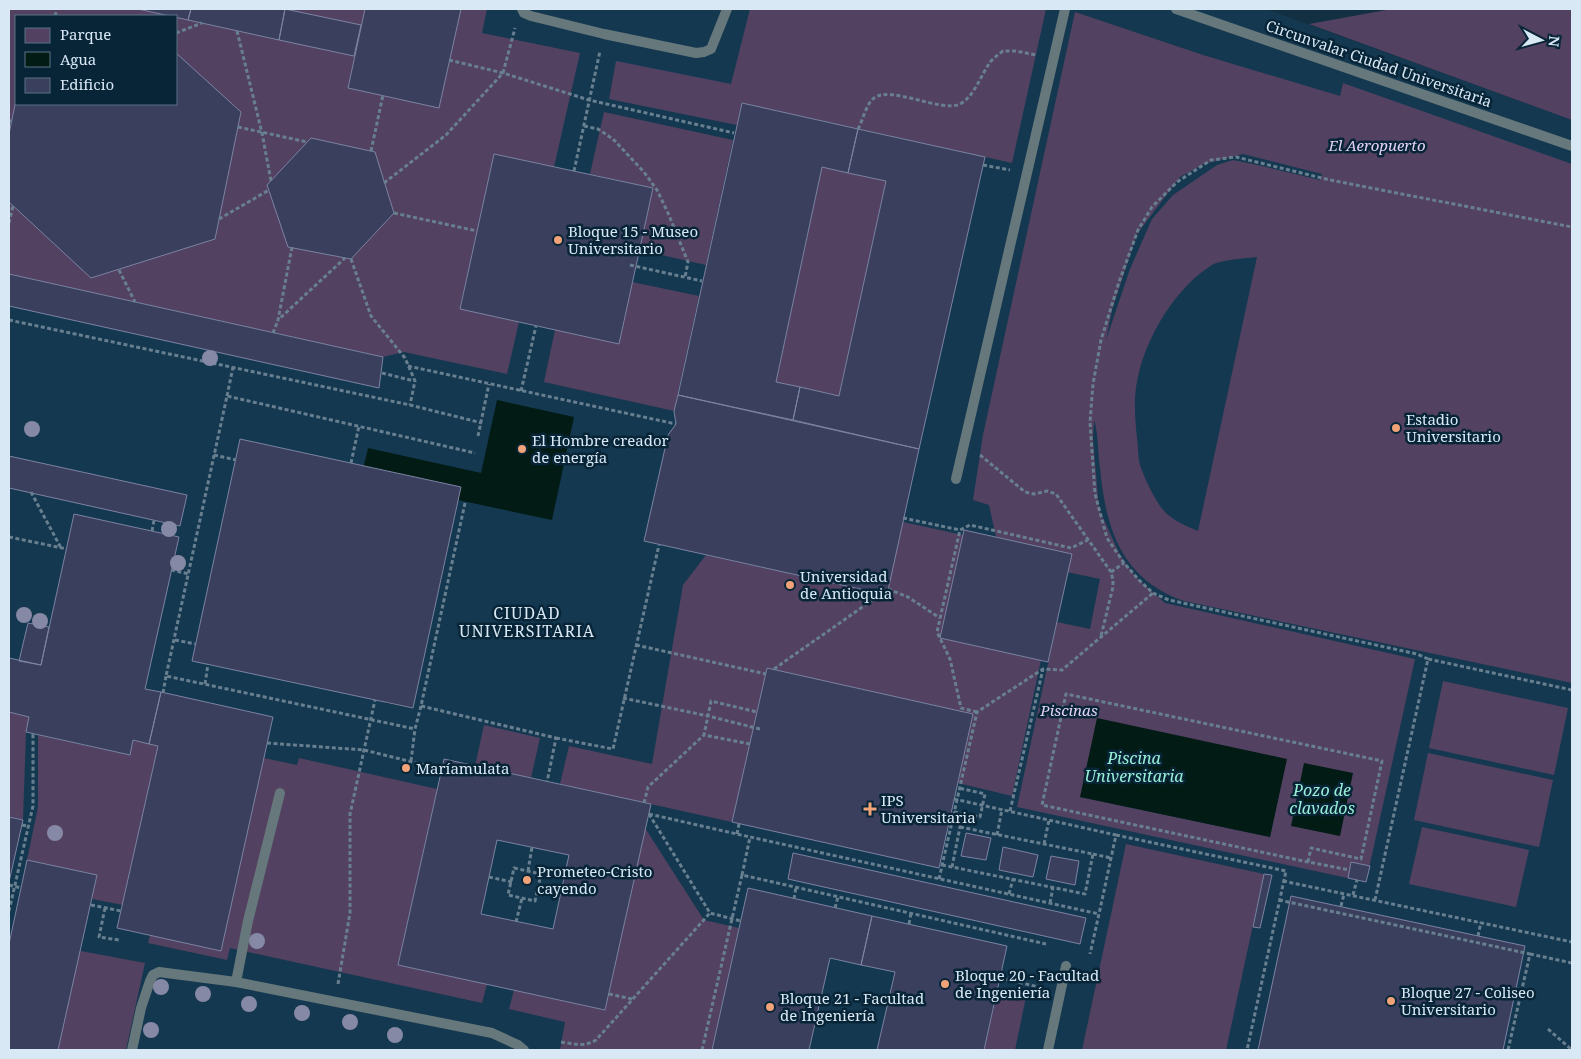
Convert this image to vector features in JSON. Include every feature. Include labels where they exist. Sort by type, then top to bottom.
[{"type":"lane","points":[[522,9],[524,13],[531,16],[604,34],[696,53],[710,49],[727,9]]},
{"type":"lane","points":[[956,480],[1065,9]]},
{"type":"lane","name":"Circunvalar Ciudad Universitaria","points":[[1176,9],[1572,146]]},
{"type":"lane","points":[[236,982],[248,921],[280,794]]},
{"type":"lane","points":[[1048,1050],[1066,966]]},
{"type":"lane","points":[[132,1050],[141,1008],[153,975],[165,972],[236,982],[492,1033],[518,1045],[524,1050]]},
{"type":"path","points":[[178,32],[202,23]]},
{"type":"path","points":[[384,183],[446,135],[503,73],[516,27]]},
{"type":"path","points":[[236,31],[262,134],[271,181]]},
{"type":"path","points":[[574,171],[604,34]]},
{"type":"path","points":[[858,129],[868,105],[874,97],[888,94],[945,105],[958,105],[968,97],[992,61],[1003,50],[1021,51],[1041,56]]},
{"type":"path","points":[[449,60],[503,73],[589,100],[734,133]]},
{"type":"path","points":[[371,151],[384,95]]},
{"type":"path","points":[[584,126],[598,129],[613,139],[644,172],[657,190],[688,262],[685,277]]},
{"type":"path","points":[[238,127],[262,134],[307,142]]},
{"type":"path","points":[[1572,227],[1330,180],[1236,157],[1211,160],[1177,182],[1152,207],[1138,230],[1100,340],[1093,384],[1090,422],[1095,494],[1107,538],[1124,563],[1153,593],[1169,600],[1572,690]]},
{"type":"path","points":[[983,165],[1016,171]]},
{"type":"path","points":[[219,219],[269,190]]},
{"type":"path","points":[[9,223],[13,206]]},
{"type":"path","points":[[394,212],[477,231]]},
{"type":"path","points":[[273,333],[278,320],[292,247]]},
{"type":"path","points":[[278,320],[345,258]]},
{"type":"path","points":[[351,260],[371,316],[405,358],[415,381],[410,405]]},
{"type":"path","points":[[630,264],[702,281]]},
{"type":"path","points":[[119,270],[135,302]]},
{"type":"path","points":[[9,320],[410,405],[482,423]]},
{"type":"path","points":[[521,391],[536,326]]},
{"type":"path","points":[[408,366],[676,424]]},
{"type":"path","points":[[164,693],[166,676],[233,367]]},
{"type":"path","points":[[382,373],[415,381]]},
{"type":"path","points":[[478,436],[489,384]]},
{"type":"path","points":[[227,396],[475,453]]},
{"type":"path","points":[[351,464],[360,426]]},
{"type":"path","points":[[214,455],[236,460]]},
{"type":"path","points":[[980,456],[1025,492],[1034,494],[1047,491],[1056,494],[1111,572],[1113,587],[1101,636]]},
{"type":"path","points":[[31,492],[61,548]]},
{"type":"path","points":[[411,760],[415,729],[465,503]]},
{"type":"path","points":[[458,509],[463,510]]},
{"type":"path","points":[[904,518],[960,530],[970,525],[1071,548],[1088,540]]},
{"type":"path","points":[[152,531],[154,520]]},
{"type":"path","points":[[960,530],[937,632],[950,660],[961,708],[977,712]]},
{"type":"path","points":[[9,537],[67,549]]},
{"type":"path","points":[[421,706],[556,738],[613,749],[659,545]]},
{"type":"path","points":[[1111,572],[1124,563]]},
{"type":"path","points":[[171,570],[189,574]]},
{"type":"path","points":[[888,589],[908,597],[940,618]]},
{"type":"path","points":[[939,879],[973,720],[977,712],[1043,669],[1062,670],[1153,593]]},
{"type":"path","points":[[774,670],[881,594]]},
{"type":"path","points":[[175,640],[195,644]]},
{"type":"path","points":[[636,646],[766,674]]},
{"type":"path","points":[[1375,900],[1428,659]]},
{"type":"path","points":[[205,684],[208,664]]},
{"type":"path","points":[[1010,811],[1043,669]]},
{"type":"path","points":[[166,676],[415,729]]},
{"type":"path","points":[[1308,862],[1311,848],[1361,859],[1382,761],[1066,694],[1042,805],[1308,862],[1350,870]]},
{"type":"path","points":[[623,698],[760,729]]},
{"type":"path","points":[[335,1002],[350,913],[350,814],[375,700]]},
{"type":"path","points":[[644,803],[648,787],[704,735],[711,701],[757,712]]},
{"type":"path","points":[[9,911],[33,806],[33,734]]},
{"type":"path","points":[[704,735],[750,744]]},
{"type":"path","points":[[547,782],[556,738]]},
{"type":"path","points":[[267,743],[364,750],[411,760],[441,769]]},
{"type":"path","points":[[954,812],[980,817],[983,805],[985,794],[959,788]]},
{"type":"path","points":[[956,799],[1286,871],[1246,1050]]},
{"type":"path","points":[[997,835],[1002,809]]},
{"type":"path","points":[[952,867],[963,813]]},
{"type":"path","points":[[741,921],[710,913],[649,814],[1099,914]]},
{"type":"path","points":[[1044,844],[1049,820]]},
{"type":"path","points":[[737,834],[739,824]]},
{"type":"path","points":[[22,825],[28,826]]},
{"type":"path","points":[[960,827],[1111,858]]},
{"type":"path","points":[[1090,954],[1116,835]]},
{"type":"path","points":[[702,1050],[750,837]]},
{"type":"path","points":[[528,871],[532,847]]},
{"type":"path","points":[[942,865],[1085,894],[1093,854]]},
{"type":"path","points":[[514,868],[541,874],[535,901],[508,895],[512,882],[514,868]]},
{"type":"path","points":[[742,875],[1046,944]]},
{"type":"path","points":[[489,877],[512,882]]},
{"type":"path","points":[[1010,894],[1013,879]]},
{"type":"path","points":[[1353,895],[1357,880]]},
{"type":"path","points":[[1283,881],[1572,942]]},
{"type":"path","points":[[9,885],[21,888]]},
{"type":"path","points":[[1050,903],[1053,887]]},
{"type":"path","points":[[538,888],[561,892]]},
{"type":"path","points":[[794,899],[796,888]]},
{"type":"path","points":[[1341,906],[1344,894]]},
{"type":"path","points":[[835,908],[838,897]]},
{"type":"path","points":[[516,922],[522,898]]},
{"type":"path","points":[[1279,900],[1572,963]]},
{"type":"path","points":[[91,904],[121,911]]},
{"type":"path","points":[[106,908],[100,936],[118,940]]},
{"type":"path","points":[[561,1042],[589,1045],[596,1040],[710,913]]},
{"type":"path","points":[[909,924],[911,913]]},
{"type":"path","points":[[1478,936],[1481,922]]},
{"type":"path","points":[[1508,1050],[1530,954]]},
{"type":"path","points":[[1000,978],[1061,992]]},
{"type":"path","points":[[609,994],[633,999]]},
{"type":"path","points":[[1548,1029],[1572,1050]]},
{"type":"shaded area","name":"Universidad de Antioquia","points":[[9,9],[1266,9],[1572,120],[1572,1050],[9,1050]]},
{"type":"green space","points":[[9,9],[487,9],[482,33],[580,53],[554,167],[494,154],[460,308],[519,322],[507,374],[404,352],[383,357],[9,274]]},
{"type":"green space","points":[[750,9],[1046,9],[1012,163],[742,103],[737,125],[609,99],[616,61],[731,84]]},
{"type":"green space","points":[[1392,9],[1572,9],[1572,120],[1309,24]]},
{"type":"green space","points":[[1075,12],[1203,55],[1340,96],[1343,83],[1572,164],[1572,683],[1184,601],[1163,591],[1145,580],[1131,565],[1113,531],[1103,490],[1094,420],[1093,439],[1099,509],[1120,555],[1136,577],[1165,603],[1415,659],[1366,882],[1017,807],[1057,622],[1090,629],[1100,579],[1067,572],[1071,554],[996,537],[989,505],[973,500],[983,435]],"holes":[[[1243,154],[1322,174],[1320,180],[1233,160],[1217,165],[1173,195],[1152,219],[1130,269],[1106,340],[1112,310],[1137,234],[1180,177],[1204,164]],[[1257,257],[1198,531],[1176,521],[1161,508],[1143,473],[1139,461],[1135,400],[1136,385],[1148,346],[1164,314],[1186,286],[1199,274],[1216,263]],[[1286,759],[1270,837],[1080,797]]]},
{"type":"green space","points":[[604,112],[733,140],[706,265],[639,250],[653,188],[590,174]]},
{"type":"green space","points":[[822,167],[886,181],[839,396],[776,382]]},
{"type":"green space","points":[[632,282],[699,296],[674,411],[544,382],[555,330]]},
{"type":"green space","points":[[903,522],[963,535],[940,638],[1041,660],[1012,796],[958,783],[973,714],[767,668],[732,822],[560,784],[569,746],[652,764],[683,585],[706,555],[886,595]]},
{"type":"green space","points":[[1443,681],[1568,708],[1554,775],[1429,748]]},
{"type":"green space","points":[[9,712],[29,717],[26,732],[23,820],[9,817]]},
{"type":"green space","points":[[484,725],[540,738],[531,778],[475,766]]},
{"type":"green space","points":[[38,735],[129,755],[133,740],[158,746],[123,905],[92,899],[97,875],[27,860],[38,807]]},
{"type":"green space","points":[[1428,753],[1553,780],[1539,847],[1414,820]]},
{"type":"green space","points":[[264,758],[297,765],[299,758],[437,789],[398,965],[487,984],[482,1003],[230,948],[227,960],[148,943],[150,935]]},
{"type":"green space","points":[[1422,827],[1529,850],[1516,907],[1409,884]]},
{"type":"green space","points":[[645,828],[704,920],[739,928],[712,1050],[560,1050],[565,1022],[509,1009],[514,990],[605,1010]]},
{"type":"green space","points":[[1126,844],[1264,874],[1226,1050],[1082,1050]]},
{"type":"green space","points":[[9,949],[81,951],[145,963],[126,1050],[9,1050]]},
{"type":"green space","points":[[998,990],[1026,997],[1015,1050],[984,1050]]},
{"type":"water","points":[[497,400],[574,417],[552,520],[458,500],[413,708],[385,703],[431,494],[361,478],[368,448],[481,473]]},
{"type":"water","name":"Piscina Universitaria","points":[[1097,718],[1287,759],[1270,837],[1080,797]]},
{"type":"water","name":"Pozo de clavados","points":[[1304,763],[1353,773],[1340,836],[1291,826]]},
{"type":"building","points":[[138,9],[191,9],[188,20],[178,18],[178,15],[165,15]]},
{"type":"building","points":[[191,9],[285,9],[279,40],[188,20]]},
{"type":"building","points":[[285,9],[361,25],[354,56],[279,40]]},
{"type":"building","points":[[365,9],[461,9],[439,108],[348,88]]},
{"type":"building","points":[[178,55],[241,112],[215,239],[91,278],[9,202],[9,134],[15,105],[178,105]]},
{"type":"building","points":[[742,103],[858,129],[848,173],[822,167],[776,382],[800,387],[793,420],[678,395]]},
{"type":"building","points":[[858,129],[985,157],[919,449],[793,420],[800,387],[839,396],[886,181],[848,173]]},
{"type":"building","points":[[311,138],[375,152],[394,213],[351,259],[288,247],[267,185]]},
{"type":"building","name":"Bloque 15 - Museo Universitario","points":[[494,154],[653,188],[619,344],[460,309]]},
{"type":"building","points":[[9,274],[383,357],[379,388],[9,306]]},
{"type":"building","points":[[678,395],[919,449],[887,595],[644,541],[668,435],[676,424],[674,411]]},
{"type":"building","points":[[240,439],[461,487],[413,708],[192,661]]},
{"type":"building","points":[[9,456],[187,495],[180,526],[9,488]]},
{"type":"building","points":[[74,514],[179,537],[145,689],[161,692],[149,744],[133,740],[130,755],[26,732],[29,717],[9,712],[9,658],[41,665]]},
{"type":"building","points":[[964,530],[1072,554],[1048,662],[940,638]]},
{"type":"building","points":[[28,623],[49,627],[41,665],[19,661]]},
{"type":"building","points":[[767,668],[973,714],[939,868],[732,822]]},
{"type":"building","points":[[161,692],[273,717],[221,951],[117,928],[158,746],[149,744]]},
{"type":"building","points":[[444,759],[651,804],[605,1010],[398,965]],"holes":[[[497,840],[569,855],[553,929],[481,914]]]},
{"type":"building","points":[[9,817],[23,820],[9,882]]},
{"type":"building","points":[[966,833],[991,838],[986,860],[961,856]]},
{"type":"building","points":[[1003,847],[1038,855],[1033,877],[999,870]]},
{"type":"building","points":[[793,853],[1086,918],[1080,944],[788,879]]},
{"type":"building","points":[[1051,856],[1079,861],[1075,885],[1046,879]]},
{"type":"building","points":[[27,860],[97,875],[58,1050],[9,1050],[9,944]]},
{"type":"building","points":[[1351,862],[1370,866],[1366,882],[1348,878]]},
{"type":"building","points":[[1264,874],[1272,875],[1260,928],[1253,927]]},
{"type":"building","name":"Bloque 21 - Facultad de Ingeniería","points":[[748,888],[872,916],[861,965],[830,958],[809,1050],[712,1050]]},
{"type":"building","name":"Bloque 27 - Coliseo Universitario","points":[[1291,896],[1525,946],[1503,1050],[1258,1050]]},
{"type":"building","name":"Bloque 20 - Facultad de Ingeniería","points":[[872,916],[1007,946],[984,1050],[877,1050],[895,972],[861,965]]},
{"type":"place","name":"Bloque 15 - Museo Universitario","points":[[558,240]]},
{"type":"place","name":"Estadio Universitario","points":[[1396,428]]},
{"type":"place","name":"El Hombre creador de energía","points":[[522,449]]},
{"type":"place","name":"Universidad de Antioquia","points":[[790,585]]},
{"type":"place","name":"Maríamulata","points":[[406,768]]},
{"type":"place","name":"IPS Universitaria","points":[[870,809]]},
{"type":"place","name":"Prometeo-Cristo cayendo","points":[[527,880]]},
{"type":"place","name":"Bloque 20 - Facultad de Ingeniería","points":[[945,984]]},
{"type":"place","name":"Bloque 27 - Coliseo Universitario","points":[[1391,1001]]},
{"type":"place","name":"Bloque 21 - Facultad de Ingeniería","points":[[770,1007]]},
{"type":"district","name":"CIUDAD UNIVERSITARIA","points":[[527,622]]},
{"type":"park label","name":"El Aeropuerto","points":[[1377,145]]},
{"type":"park label","name":"Piscinas","points":[[1069,710]]}]
